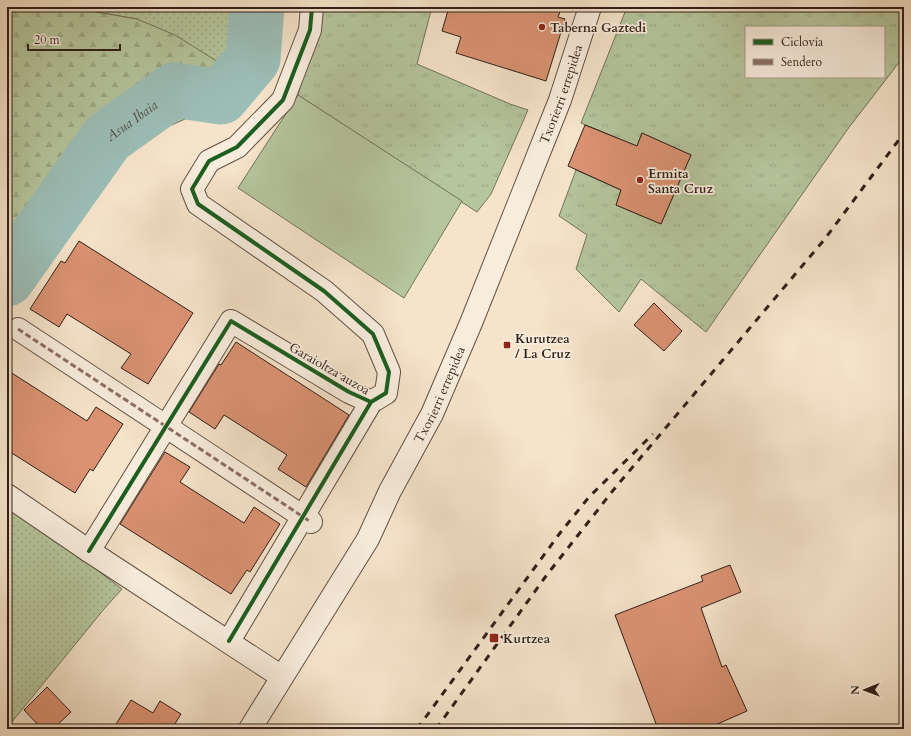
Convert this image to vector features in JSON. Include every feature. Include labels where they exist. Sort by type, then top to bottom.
[{"type":"street","name":"Garaioltza auzoa","points":[[89,551],[231,321],[349,392],[371,402],[386,394],[389,372],[373,334],[324,291],[198,204],[192,189],[209,161],[237,147],[283,100],[310,30],[312,7]]},
{"type":"street","name":"Txorierri errepidea","points":[[250,729],[368,539],[390,491],[432,414],[498,257],[560,100],[590,7]]},
{"type":"street","name":"Txorierri errepidea","points":[[581,36],[596,7]]},
{"type":"street","points":[[18,329],[307,520]]},
{"type":"street","points":[[229,641],[307,520],[371,402]]},
{"type":"street","points":[[7,495],[89,551],[282,677]]},
{"type":"green space","points":[[7,7],[62,7],[18,11],[7,14]]},
{"type":"green space","points":[[67,7],[258,7],[254,38],[232,81],[215,60],[137,19]]},
{"type":"green space","points":[[67,7],[137,19],[175,35],[215,60],[232,81],[194,115],[167,127],[119,138],[67,182],[7,284],[7,14],[18,11]]},
{"type":"green space","points":[[322,7],[432,7],[417,64],[510,104],[528,110],[491,194],[477,212],[298,95]]},
{"type":"green space","points":[[627,7],[904,7],[904,56],[847,130],[706,332],[641,279],[619,312],[576,269],[587,235],[559,216],[576,170],[621,190],[616,205],[661,224],[691,155],[642,133],[637,146],[581,123]]},
{"type":"green space","points":[[298,95],[462,201],[404,298],[238,188]]},
{"type":"green space","points":[[7,501],[122,589],[11,723],[14,729],[7,729]]},
{"type":"building","points":[[449,7],[562,7],[558,17],[565,19],[546,81],[456,53],[461,37],[442,31]]},
{"type":"building","name":"Ermita Santa Cruz","points":[[585,125],[637,146],[642,133],[691,155],[661,224],[616,205],[621,190],[568,166]]},
{"type":"building","points":[[79,241],[193,313],[148,384],[121,368],[131,354],[67,314],[59,327],[30,309],[61,261],[65,263]]},
{"type":"building","points":[[654,303],[682,331],[664,351],[634,325]]},
{"type":"building","points":[[236,342],[349,415],[306,487],[278,469],[287,455],[224,415],[215,429],[189,412],[219,364],[221,365]]},
{"type":"building","points":[[7,370],[87,421],[96,407],[123,424],[93,471],[90,469],[75,493],[7,450]]},
{"type":"building","points":[[165,452],[190,467],[180,482],[244,523],[254,507],[280,524],[250,572],[247,570],[231,594],[120,524]]},
{"type":"building","points":[[730,565],[741,592],[701,608],[722,667],[726,665],[747,711],[706,729],[658,729],[615,615],[703,581],[701,576]]},
{"type":"building","points":[[47,687],[71,712],[53,729],[42,729],[24,710]]},
{"type":"building","points":[[131,700],[153,713],[160,701],[181,714],[173,727],[177,729],[113,729]]},
{"type":"waterway","name":"Asua Ibaia","points":[[7,279],[107,138],[174,90],[221,97],[253,59],[257,7]]},
{"type":"railway","points":[[436,729],[546,576],[615,488],[824,240],[904,133]]},
{"type":"railway","points":[[417,729],[560,533],[589,497],[653,434]]},
{"type":"marked path","points":[[18,329],[311,522]]},
{"type":"cycle path","points":[[229,641],[371,402],[386,393],[389,372],[373,334],[324,291],[198,204],[192,189],[209,161],[237,147],[283,100],[310,30],[312,7]]},
{"type":"cycle path","points":[[89,551],[231,321],[349,392],[371,402]]},
{"type":"place","name":"Taberna Gaztedi","points":[[542,27]]},
{"type":"place","name":"Ermita Santa Cruz","points":[[640,180]]},
{"type":"place","name":"Kurutzea / La Cruz","points":[[507,345]]},
{"type":"place","name":"Kurtzea","points":[[494,638]]}]
